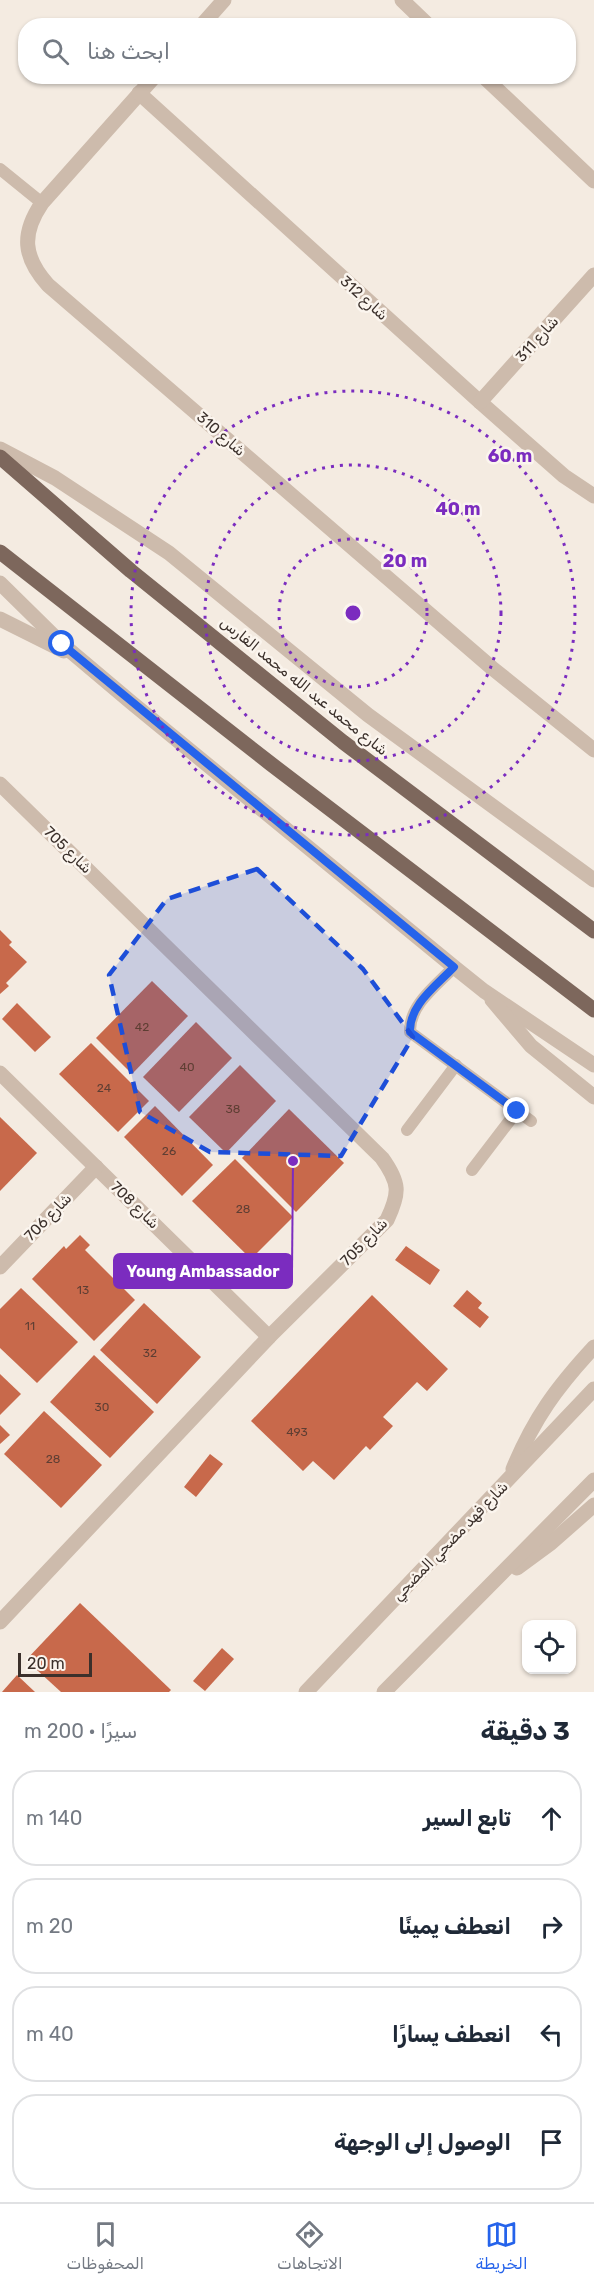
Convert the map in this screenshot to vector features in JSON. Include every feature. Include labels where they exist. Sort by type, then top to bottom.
[{"type":"main road","name":"شارع محمد عبد الله محمد الفارس","points":[[0,457],[131,571],[343,742],[594,931]]},
{"type":"main road","points":[[0,552],[271,764],[594,1010]]},
{"type":"street","points":[[208,18],[224,0]]},
{"type":"street","points":[[402,0],[421,18]]},
{"type":"street","name":"شارع 310","points":[[147,84],[42,203],[32,218],[27,236],[28,255],[36,271],[48,285],[492,668],[594,750]]},
{"type":"street","points":[[491,84],[594,181]]},
{"type":"street","name":"شارع 312","points":[[139,93],[480,402],[564,476],[594,496]]},
{"type":"street","name":"شارع 311","points":[[480,402],[594,275]]},
{"type":"street","points":[[0,449],[55,478],[169,553],[368,715],[594,880]]},
{"type":"street","points":[[0,583],[80,659],[454,967],[484,991],[594,1065]]},
{"type":"street","points":[[0,618],[80,659]]},
{"type":"street","name":"شارع 705","points":[[0,784],[382,1158],[398,1186],[395,1203],[387,1221],[269,1337],[0,1622]]},
{"type":"street","points":[[484,991],[531,1046],[594,1097]]},
{"type":"street","name":"شارع 708","points":[[0,1073],[269,1337]]},
{"type":"street","name":"شارع 706","points":[[0,1267],[96,1167]]},
{"type":"street","points":[[509,1479],[526,1436],[543,1408],[594,1347]]},
{"type":"street","name":"شارع فهد مضحي المضحي","points":[[306,1692],[594,1389]]},
{"type":"street","points":[[384,1692],[594,1480]]},
{"type":"street","points":[[476,1598],[551,1543],[594,1505]]},
{"type":"lane","points":[[0,169],[42,203]]},
{"type":"lane","points":[[454,967],[417,1006],[409,1023],[410,1032],[531,1121]]},
{"type":"lane","points":[[407,1130],[456,1065]]},
{"type":"lane","points":[[472,1170],[517,1111]]},
{"type":"highlighted area","points":[[257,869],[363,969],[413,1037],[341,1156],[210,1152],[140,1112],[109,975],[167,899]]},
{"type":"building","points":[[0,930],[12,942],[9,945],[27,962],[6,983],[9,986],[0,994]]},
{"type":"building","points":[[152,981],[188,1016],[132,1074],[96,1038]]},
{"type":"building","points":[[17,1003],[51,1037],[35,1052],[2,1019]]},
{"type":"building","points":[[196,1022],[232,1058],[179,1112],[143,1077]]},
{"type":"building","points":[[91,1043],[149,1101],[118,1132],[59,1074]]},
{"type":"building","points":[[240,1065],[276,1101],[226,1153],[189,1117]]},
{"type":"building","points":[[155,1106],[213,1165],[182,1196],[124,1137]]},
{"type":"building","points":[[289,1109],[344,1163],[296,1212],[242,1158]]},
{"type":"building","points":[[0,1117],[37,1153],[0,1191]]},
{"type":"building","points":[[235,1159],[293,1217],[251,1259],[192,1201]]},
{"type":"building","points":[[80,1235],[90,1245],[85,1250],[135,1300],[94,1341],[32,1279],[64,1246],[66,1249]]},
{"type":"building","points":[[406,1246],[440,1270],[430,1285],[395,1260]]},
{"type":"building","points":[[21,1288],[78,1342],[37,1383],[0,1348],[0,1309]]},
{"type":"building","points":[[467,1290],[482,1303],[478,1308],[489,1317],[480,1328],[453,1306]]},
{"type":"building","points":[[372,1295],[448,1369],[427,1391],[417,1382],[383,1417],[393,1426],[370,1450],[366,1446],[334,1480],[313,1461],[303,1471],[251,1421]]},
{"type":"building","points":[[144,1303],[201,1357],[157,1404],[100,1350]]},
{"type":"building","points":[[94,1355],[154,1412],[110,1458],[50,1402]]},
{"type":"building","points":[[0,1374],[21,1394],[0,1415]]},
{"type":"building","points":[[44,1411],[102,1465],[61,1508],[4,1454]]},
{"type":"building","points":[[0,1425],[10,1435],[0,1444]]},
{"type":"building","points":[[210,1454],[223,1464],[196,1497],[184,1487]]},
{"type":"building","points":[[80,1603],[171,1690],[169,1692],[61,1692],[26,1660]]},
{"type":"building","points":[[222,1648],[234,1659],[205,1691],[193,1681]]},
{"type":"building","points":[[17,1675],[35,1692],[2,1692]]},
{"type":"place","name":"Young Ambassador","points":[[293,1161]]},
{"type":"route","points":[[62,644],[454,967],[417,1006],[409,1023],[410,1032],[517,1111]]}]
